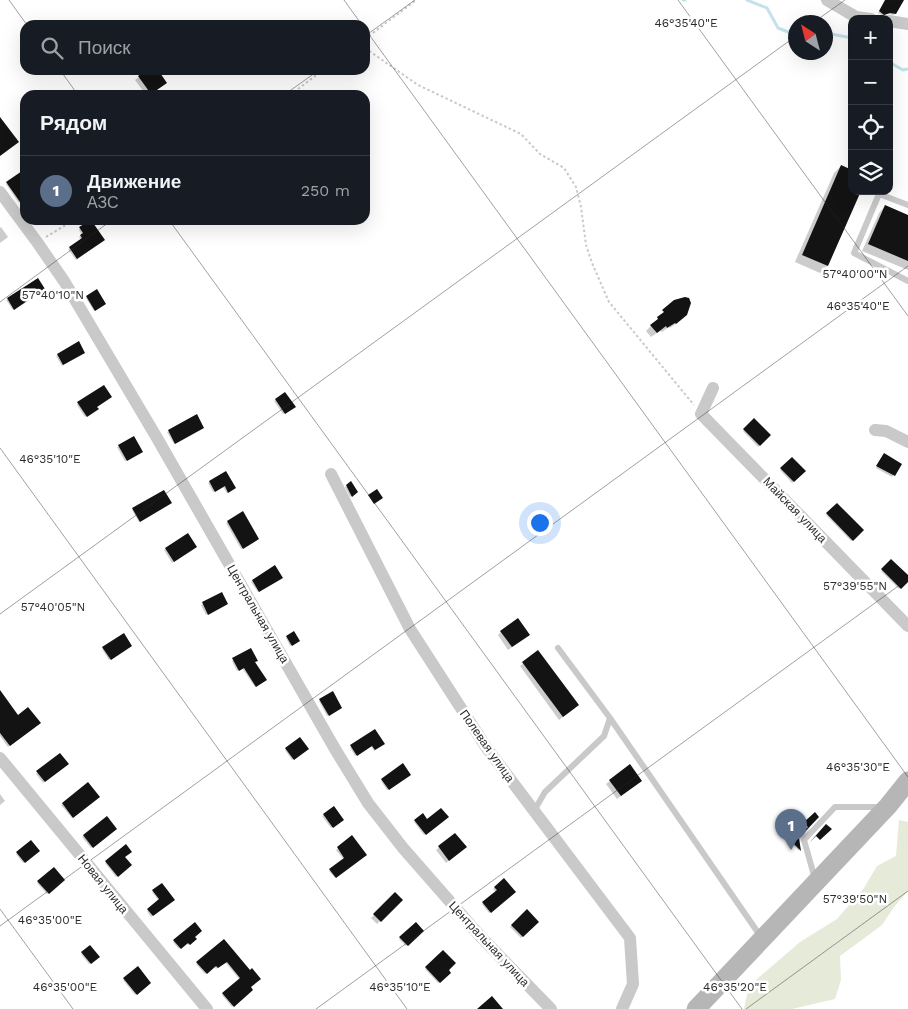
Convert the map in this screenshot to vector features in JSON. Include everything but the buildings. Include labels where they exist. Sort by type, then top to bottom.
[{"type":"main road","points":[[696,1009],[888,806],[908,780]]},
{"type":"street","points":[[827,0],[853,15]]},
{"type":"street","points":[[893,22],[908,24]]},
{"type":"street","name":"Центральная улица","points":[[0,192],[20,219]]},
{"type":"street","name":"Центральная улица","points":[[24,225],[64,281],[368,803],[403,848],[455,907],[551,1009]]},
{"type":"street","points":[[701,414],[713,388]]},
{"type":"street","name":"Майская улица","points":[[701,414],[908,626]]},
{"type":"street","points":[[875,430],[886,431],[908,442]]},
{"type":"street","name":"Полевая улица","points":[[331,474],[410,630],[486,747],[630,938],[633,984],[622,1009]]},
{"type":"street","name":"Новая улица","points":[[0,758],[206,1009]]},
{"type":"lane","points":[[908,205],[879,194],[854,253],[908,281]]},
{"type":"lane","points":[[558,648],[610,718],[762,940]]},
{"type":"lane","points":[[534,811],[545,792],[604,736],[610,718]]},
{"type":"lane","points":[[816,883],[804,840],[810,833],[835,807],[888,806]]},
{"type":"path","points":[[370,35],[416,0]]},
{"type":"path","points":[[370,51],[418,85],[521,134],[540,154],[564,168],[576,187],[581,207],[586,245],[609,302],[701,414]]},
{"type":"path","points":[[297,90],[316,75]]},
{"type":"path","points":[[37,242],[66,225]]},
{"type":"green space","points":[[899,820],[908,822],[908,891],[882,925],[840,956],[841,980],[835,999],[792,1009],[744,1009],[749,986],[800,942],[837,919],[864,888],[877,866],[896,856]]},
{"type":"waterway","points":[[747,0],[767,8],[778,28],[788,32]]},
{"type":"waterway","points":[[833,34],[848,37]]},
{"type":"waterway","points":[[893,64],[903,70],[908,69]]},
{"type":"place","name":"Движение","points":[[791,850]]}]
